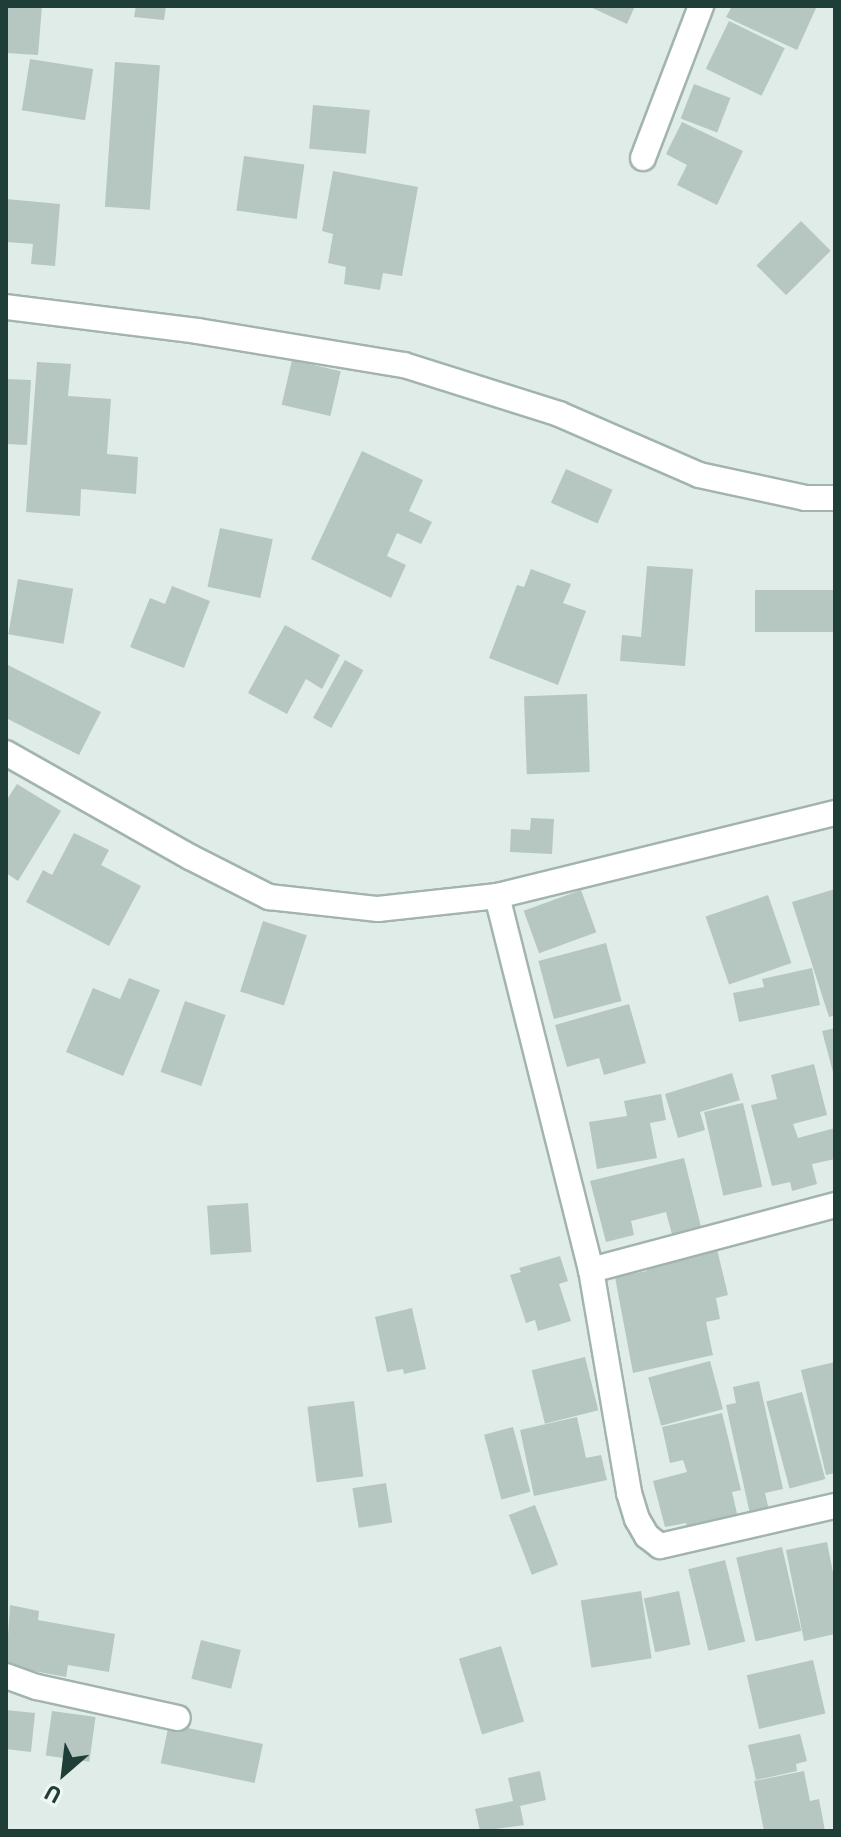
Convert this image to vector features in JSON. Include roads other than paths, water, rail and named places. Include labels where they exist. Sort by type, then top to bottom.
[{"type":"street","points":[[643,158],[701,6]]},
{"type":"street","points":[[6,307],[198,331],[404,365],[559,414],[699,475],[805,498],[835,498]]},
{"type":"street","points":[[6,753],[190,857],[269,897],[378,909],[497,896],[835,813]]},
{"type":"street","points":[[497,896],[591,1270],[629,1493],[647,1536],[660,1546],[672,1545],[835,1506]]},
{"type":"street","points":[[591,1270],[835,1205]]},
{"type":"street","points":[[6,1676],[37,1687],[178,1718]]}]
